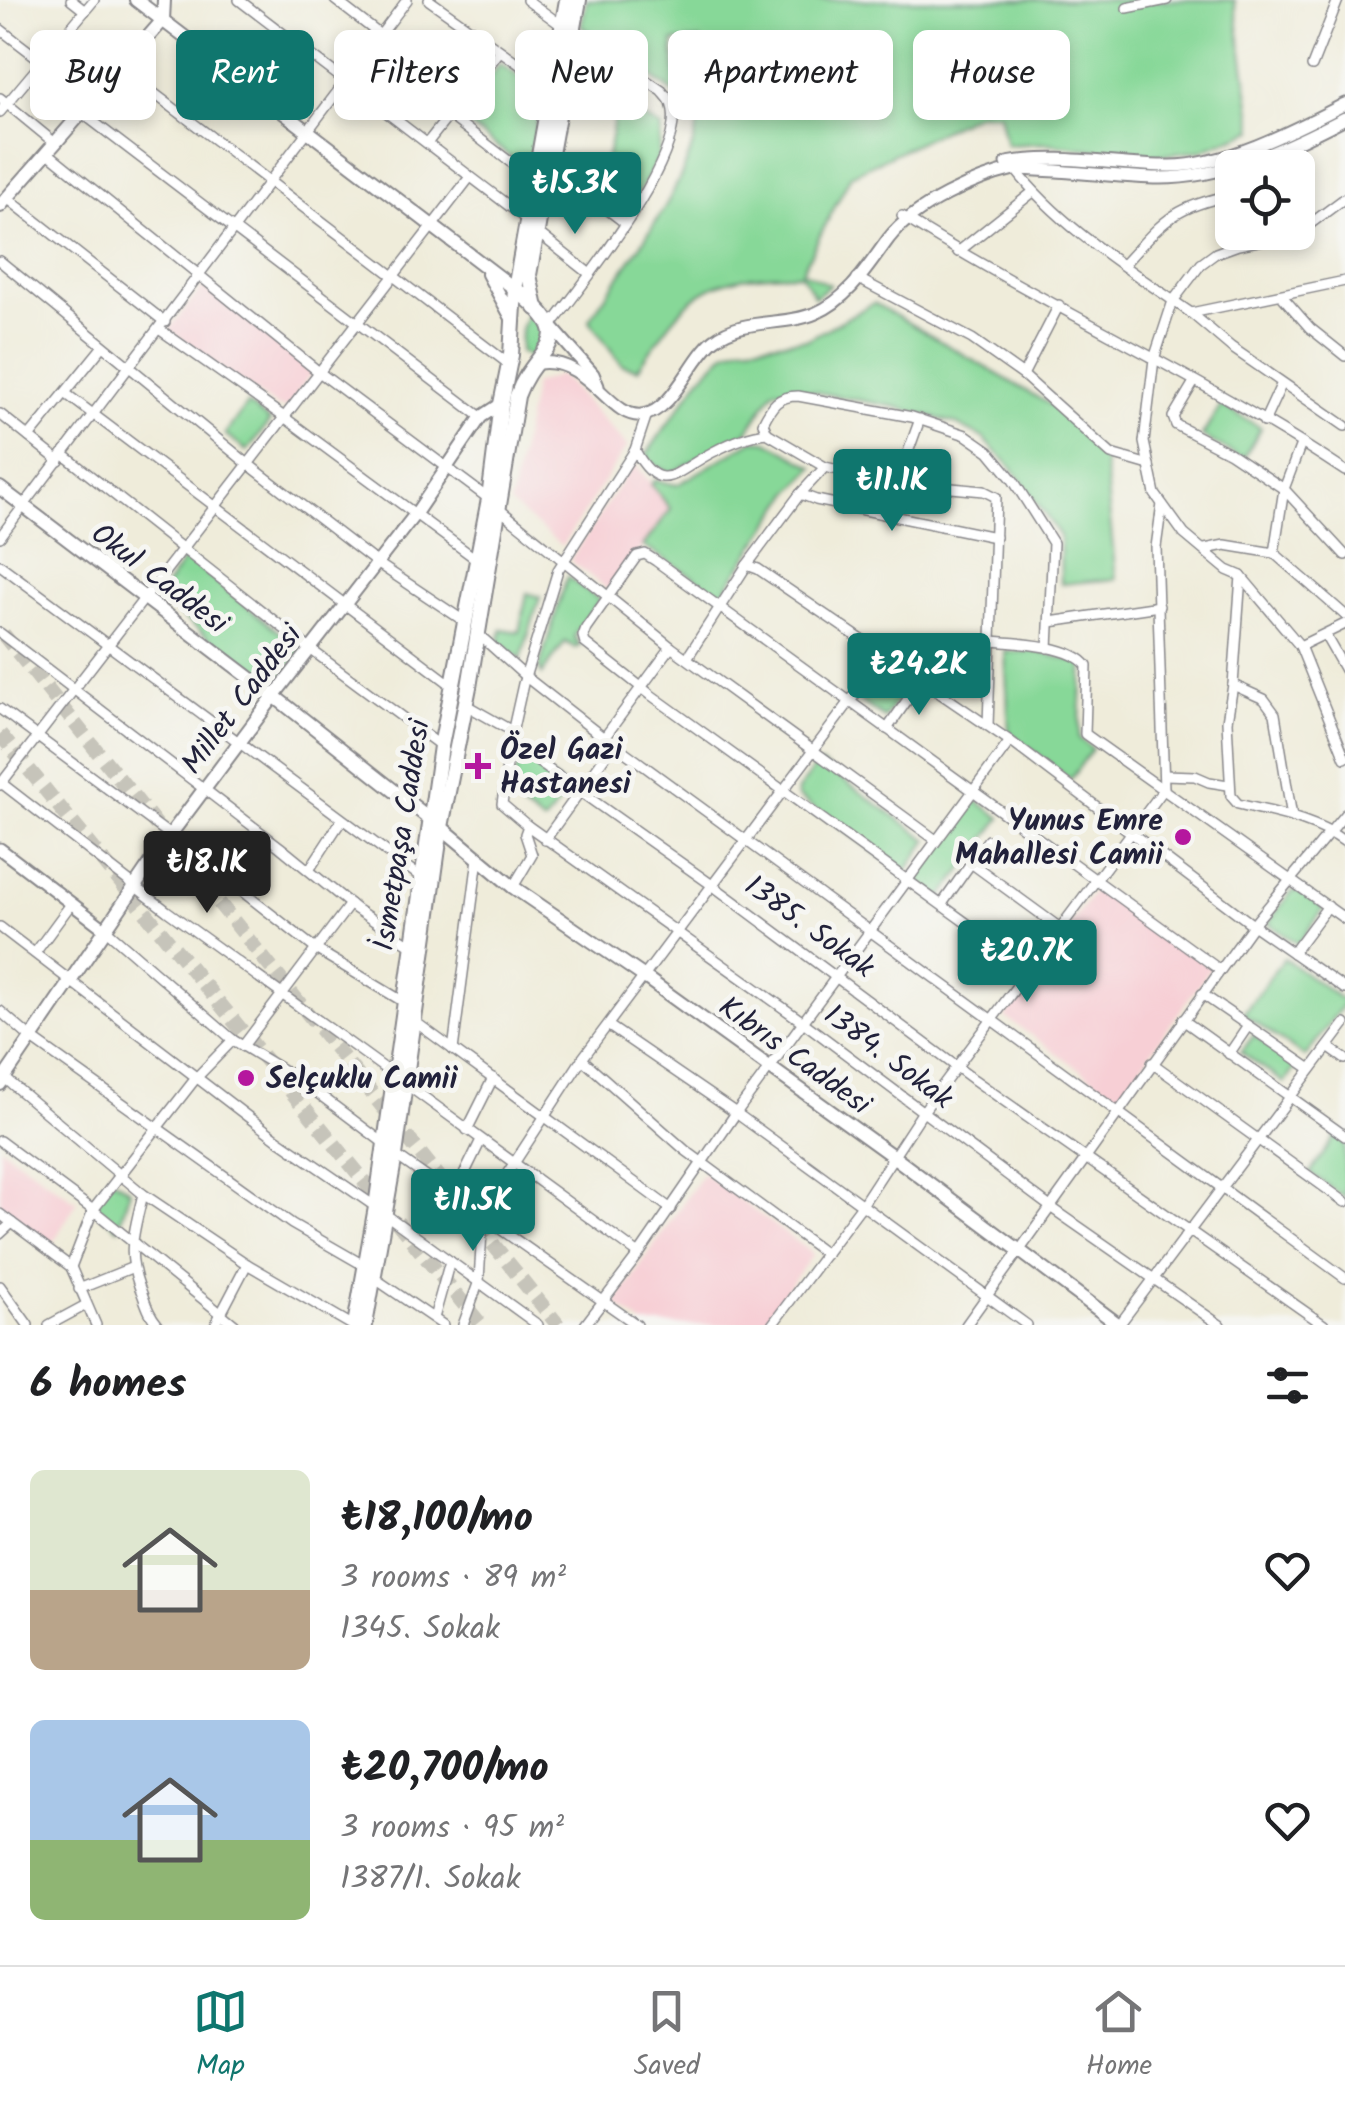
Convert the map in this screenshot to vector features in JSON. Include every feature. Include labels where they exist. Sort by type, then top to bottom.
[{"type":"main road","points":[[136,0],[514,290],[551,326]]},
{"type":"main road","points":[[154,30],[163,20],[164,0]]},
{"type":"main road","points":[[531,225],[548,164],[567,0]]},
{"type":"main road","points":[[565,30],[578,0]]},
{"type":"main road","points":[[4,202],[76,120]]},
{"type":"main road","points":[[536,308],[529,275],[531,225],[544,120]]},
{"type":"main road","name":"İsmetpaşa Caddesi","points":[[365,1325],[422,878],[466,704],[478,634],[501,404],[511,360],[514,290],[531,225]]},
{"type":"main road","points":[[484,267],[512,320]]},
{"type":"main road","name":"İsmetpaşa Caddesi","points":[[399,1079],[414,1021],[441,746],[476,559],[494,504],[516,396],[551,339],[551,326]]},
{"type":"main road","points":[[511,360],[526,365],[539,363]]},
{"type":"main road","name":"Okul Caddesi","points":[[0,488],[436,823]]},
{"type":"main road","name":"Millet Caddesi","points":[[2,1079],[170,835],[274,696]]},
{"type":"main road","name":"Kıbrıs Caddesi","points":[[436,823],[513,887],[894,1157],[1119,1325]]},
{"type":"main road","name":"İsmetpaşa Caddesi","points":[[354,1325],[370,1272]]},
{"type":"street","points":[[71,0],[86,10]]},
{"type":"street","points":[[69,30],[94,0]]},
{"type":"street","points":[[239,0],[334,70]]},
{"type":"street","points":[[335,0],[371,30]]},
{"type":"street","points":[[383,30],[407,0]]},
{"type":"street","points":[[430,0],[515,62]]},
{"type":"street","points":[[527,0],[662,90],[672,104],[670,132],[660,169],[551,326],[593,374],[600,390]]},
{"type":"street","points":[[1128,8],[1167,0]]},
{"type":"street","points":[[1312,66],[1338,0]]},
{"type":"street","points":[[0,29],[30,52]]},
{"type":"street","points":[[495,58],[500,52]]},
{"type":"street","points":[[30,76],[2,105],[200,275],[319,372],[494,504],[560,565],[936,840]]},
{"type":"street","points":[[156,95],[392,276],[511,360]]},
{"type":"street","points":[[0,537],[334,97]]},
{"type":"street","points":[[1272,150],[1345,104]]},
{"type":"street","points":[[1275,150],[1345,118]]},
{"type":"street","points":[[91,120],[481,417]]},
{"type":"street","points":[[398,120],[590,274]]},
{"type":"street","points":[[428,142],[447,120]]},
{"type":"street","points":[[455,120],[534,181]]},
{"type":"street","points":[[511,737],[560,565],[634,450],[648,414],[668,400],[710,344],[726,332],[816,312],[832,304],[857,278],[883,237],[904,218],[936,194],[1012,166],[1050,159],[1174,166],[1215,161]]},
{"type":"street","points":[[548,164],[626,222]]},
{"type":"street","points":[[1012,166],[1033,192],[1123,265],[1345,426]]},
{"type":"street","points":[[470,177],[1,783],[135,886],[640,1254]]},
{"type":"street","points":[[958,252],[1033,192]]},
{"type":"street","points":[[1315,220],[1345,198]]},
{"type":"street","points":[[1123,265],[1159,226],[1182,208],[1215,199]]},
{"type":"street","points":[[4,202],[162,326],[476,559]]},
{"type":"street","points":[[904,218],[1345,471]]},
{"type":"street","points":[[1224,250],[1201,264],[1174,300],[1154,359],[1144,442],[1155,494],[1184,534],[1226,570],[1241,576],[1300,646],[1345,758]]},
{"type":"street","points":[[0,261],[248,464],[377,563],[464,621]]},
{"type":"street","points":[[857,278],[972,339],[1023,375],[1111,454],[1149,465]]},
{"type":"street","points":[[1191,313],[1344,283]]},
{"type":"street","points":[[1281,294],[1310,328],[1345,356]]},
{"type":"street","points":[[1023,375],[1059,305]]},
{"type":"street","points":[[29,437],[102,346]]},
{"type":"street","points":[[539,363],[566,365],[631,414],[648,414]]},
{"type":"street","points":[[1194,382],[1173,416],[1176,425],[1230,453],[1284,488],[1345,555]]},
{"type":"street","points":[[1264,422],[1282,383]]},
{"type":"street","points":[[65,393],[453,686]]},
{"type":"street","points":[[988,725],[996,497],[897,483],[825,467],[766,433],[763,423],[783,396],[814,398],[920,420],[966,436],[989,451],[1053,543],[1048,648]]},
{"type":"street","name":"Millet Caddesi","points":[[274,696],[416,513],[481,417],[501,404]]},
{"type":"street","points":[[0,414],[184,547],[310,649],[441,746]]},
{"type":"street","points":[[897,483],[920,420]]},
{"type":"street","points":[[634,450],[653,475],[665,478],[678,476],[714,452],[766,433]]},
{"type":"street","points":[[1274,553],[1284,488],[1300,444]]},
{"type":"street","points":[[687,658],[747,565],[825,467]]},
{"type":"street","points":[[800,494],[995,538]]},
{"type":"street","points":[[772,1325],[862,1205],[957,1066],[1164,790],[1156,547],[1162,504]]},
{"type":"street","points":[[1205,550],[1225,545],[1274,553],[1345,615]]},
{"type":"street","points":[[1030,970],[594,652],[583,638],[586,628],[637,556],[648,556],[1220,970]]},
{"type":"street","points":[[747,565],[758,568],[988,725],[1253,925],[1345,988]]},
{"type":"street","points":[[0,566],[422,878]]},
{"type":"street","points":[[1241,576],[1227,721],[1230,796],[1238,804],[1292,817],[1331,832],[1345,842]]},
{"type":"street","points":[[1050,622],[1159,606]]},
{"type":"street","points":[[1300,646],[1345,624]]},
{"type":"street","points":[[0,632],[350,904],[412,946]]},
{"type":"street","points":[[478,634],[604,738],[1345,1278]]},
{"type":"street","points":[[1325,635],[1345,670]]},
{"type":"street","points":[[990,641],[1048,648],[1082,658],[1088,666],[1086,734],[1345,918]]},
{"type":"street","points":[[604,738],[672,647]]},
{"type":"street","points":[[463,1325],[479,1281],[483,1214],[513,1164],[582,1059],[884,656]]},
{"type":"street","points":[[888,730],[920,682]]},
{"type":"street","points":[[1233,685],[1264,700],[1275,714],[1292,817]]},
{"type":"street","name":"1385. Sokak","points":[[466,704],[579,792],[957,1066],[1324,1325]]},
{"type":"street","points":[[0,709],[317,950],[404,1002]]},
{"type":"street","name":"1384. Sokak","points":[[511,737],[502,804],[544,840],[803,1022],[922,1114],[1220,1325]]},
{"type":"street","points":[[585,1325],[1010,741]]},
{"type":"street","points":[[544,840],[614,744]]},
{"type":"street","points":[[1164,775],[1195,776],[1228,785]]},
{"type":"street","points":[[966,1325],[1253,925],[1345,814]]},
{"type":"street","points":[[309,870],[341,821]]},
{"type":"street","points":[[513,887],[532,854],[526,834],[528,826]]},
{"type":"street","points":[[942,904],[988,840]]},
{"type":"street","points":[[0,850],[106,930],[238,1043],[300,1080],[637,1325]]},
{"type":"street","points":[[453,1050],[478,858]]},
{"type":"street","points":[[971,863],[1060,928]]},
{"type":"street","points":[[35,954],[71,904]]},
{"type":"street","points":[[71,1267],[93,1210],[196,1078],[238,1043],[283,994],[350,904]]},
{"type":"street","points":[[1293,953],[1328,906]]},
{"type":"street","points":[[0,927],[331,1178],[538,1325]]},
{"type":"street","points":[[1202,994],[1311,1068]]},
{"type":"street","points":[[0,1011],[292,1224],[370,1272],[438,1322],[450,1261]]},
{"type":"street","points":[[1183,1020],[1345,1136]]},
{"type":"street","points":[[414,1021],[672,1209]]},
{"type":"street","points":[[1119,1325],[1345,1024]]},
{"type":"street","points":[[609,1026],[736,1113],[1027,1325]]},
{"type":"street","points":[[1229,1054],[1248,1026]]},
{"type":"street","points":[[1328,1047],[1345,1059]]},
{"type":"street","points":[[582,1059],[703,1162],[826,1254]]},
{"type":"street","points":[[1152,1063],[1345,1202]]},
{"type":"street","points":[[467,1130],[493,1078]]},
{"type":"street","points":[[2,1079],[142,1194],[247,1264],[354,1325]]},
{"type":"street","points":[[454,1195],[481,1140]]},
{"type":"street","points":[[0,1142],[93,1210],[218,1320],[235,1325]]},
{"type":"street","points":[[142,1194],[131,1268],[158,1325]]},
{"type":"street","points":[[0,1214],[71,1267],[96,1325]]},
{"type":"street","points":[[0,1234],[12,1223]]},
{"type":"street","points":[[218,1320],[247,1264]]},
{"type":"street","points":[[78,1289],[131,1268]]},
{"type":"street","points":[[0,1286],[28,1325]]},
{"type":"street","points":[[49,1325],[86,1305]]},
{"type":"shaded area","points":[[208,287],[310,368],[311,373],[287,408],[278,407],[216,366],[169,329],[202,288]]},
{"type":"shaded area","points":[[560,375],[627,446],[562,546],[510,504],[534,384]]},
{"type":"shaded area","points":[[634,463],[671,508],[609,591],[570,560]]},
{"type":"shaded area","points":[[1097,887],[1211,967],[1119,1097],[1005,1017]]},
{"type":"shaded area","points":[[0,1147],[77,1202],[51,1246],[0,1210]]},
{"type":"shaded area","points":[[703,1173],[813,1254],[761,1325],[644,1325],[615,1303]]},
{"type":"green space","points":[[587,0],[1234,0],[1254,130],[1200,151],[1144,157],[1046,143],[1006,145],[1001,120],[1070,120],[1070,30],[913,30],[913,120],[964,120],[851,175],[802,271],[830,285],[815,297],[801,274],[742,278],[720,284],[686,305],[638,369],[622,365],[589,320],[672,194],[685,167],[699,120],[893,120],[893,30],[668,30],[668,89],[648,74],[648,30],[587,30],[581,26]]},
{"type":"green space","points":[[500,64],[515,74],[515,120],[537,120],[529,171],[463,120],[495,120],[495,70]]},
{"type":"green space","points":[[615,120],[647,120],[661,128],[658,159],[638,194],[603,169]]},
{"type":"green space","points":[[874,303],[1054,407],[1104,458],[1116,579],[1061,584],[1060,536],[1013,469],[983,438],[954,423],[896,407],[799,389],[774,390],[747,432],[671,473],[657,467],[646,455],[701,377],[726,352],[741,346],[808,339]]},
{"type":"green space","points":[[527,313],[542,327],[539,349],[532,358],[520,352],[521,329]]},
{"type":"green space","points":[[247,404],[270,421],[247,451],[225,434]]},
{"type":"green space","points":[[1221,405],[1261,428],[1243,459],[1202,436]]},
{"type":"green space","points":[[754,440],[767,441],[814,467],[791,492],[722,594],[643,546],[671,509],[651,484],[655,480],[677,485]]},
{"type":"green space","points":[[186,557],[301,650],[272,689],[158,597]]},
{"type":"green space","points":[[567,577],[600,600],[576,632],[574,637],[580,645],[576,648],[565,642],[542,674],[539,668]]},
{"type":"green space","points":[[527,593],[540,597],[521,659],[499,643],[502,629],[519,632]]},
{"type":"green space","points":[[1034,651],[1083,663],[1079,738],[1092,749],[1070,780],[1009,732],[1005,652]]},
{"type":"green space","points":[[883,666],[909,684],[884,718],[859,700]]},
{"type":"green space","points":[[520,754],[569,790],[544,823],[516,803],[514,782]]},
{"type":"green space","points":[[821,764],[928,840],[905,873],[798,797],[797,792],[816,765]]},
{"type":"green space","points":[[976,800],[1001,818],[941,898],[916,880]]},
{"type":"green space","points":[[1292,891],[1300,891],[1324,909],[1298,944],[1268,923]]},
{"type":"green space","points":[[1284,958],[1345,1002],[1305,1057],[1243,1014]]},
{"type":"green space","points":[[1254,1035],[1296,1066],[1284,1083],[1241,1052]]},
{"type":"green space","points":[[1338,1133],[1345,1138],[1345,1198],[1310,1173]]},
{"type":"green space","points":[[111,1178],[130,1190],[118,1228],[90,1205]]},
{"type":"tunnel","points":[[3,634],[558,1325]]},
{"type":"tunnel","points":[[0,734],[383,1204]]},
{"type":"tunnel","points":[[397,1222],[481,1325]]},
{"type":"place","name":"Özel Gazi Hastanesi","points":[[478,766]]},
{"type":"place","name":"Yunus Emre Mahallesi Camii","points":[[1183,837]]},
{"type":"place","name":"Selçuklu Camii","points":[[246,1078]]}]
